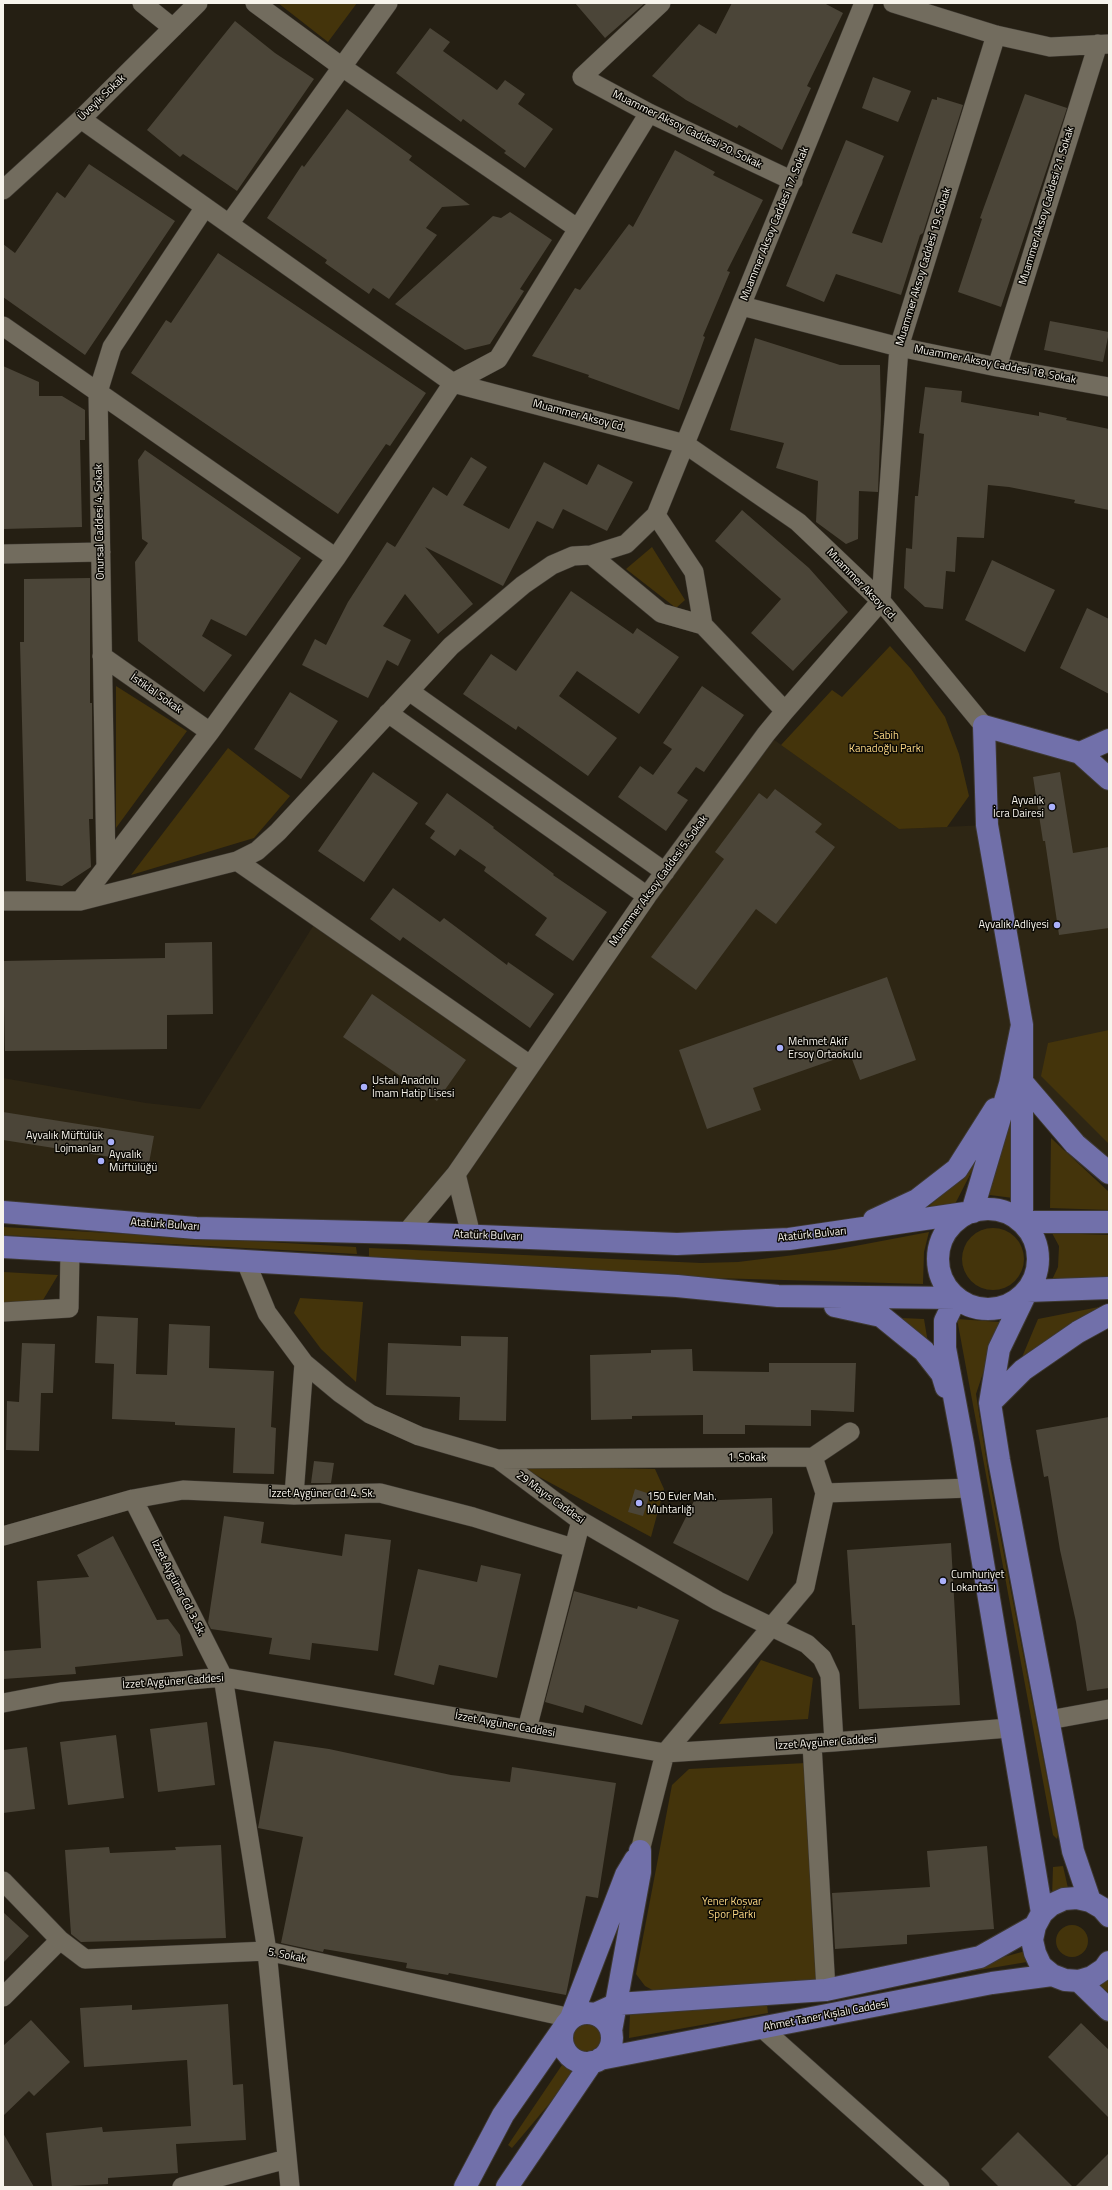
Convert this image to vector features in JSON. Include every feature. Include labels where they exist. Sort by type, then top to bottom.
[{"type":"main road","points":[[1109,779],[1080,753],[984,726],[987,825],[1022,1025],[1016,1083],[1022,1222],[1109,1222]]},
{"type":"main road","points":[[1080,753],[1109,740]]},
{"type":"main road","points":[[1016,1083],[1075,1144],[1109,1173]]},
{"type":"main road","points":[[972,1212],[1016,1083]]},
{"type":"main road","points":[[850,1231],[917,1200],[957,1169],[1016,1083]]},
{"type":"main road","name":"Atatürk Bulvarı","points":[[3,1212],[196,1228],[470,1235],[677,1244],[789,1239],[850,1231],[985,1209],[998,1210],[1011,1214],[1022,1222],[1030,1231],[1039,1256],[1038,1268],[1027,1291],[1017,1301],[1003,1307],[989,1310],[975,1308],[956,1298],[950,1293],[942,1279],[938,1263],[940,1247],[946,1231],[958,1220],[972,1212]]},
{"type":"main road","name":"Atatürk Bulvarı","points":[[3,1247],[677,1286],[778,1296],[956,1298]]},
{"type":"main road","points":[[1090,1901],[1073,1851],[1000,1468],[990,1402],[999,1349],[1027,1291],[1109,1288]]},
{"type":"main road","points":[[778,1296],[881,1316],[924,1351],[942,1374],[963,1444]]},
{"type":"main road","points":[[956,1298],[945,1321],[945,1348],[963,1444],[1009,1728],[1038,1920],[1032,1940],[1035,1953],[1042,1966],[1052,1975],[1065,1980],[1079,1981],[1092,1977],[1104,1969],[1109,1962]]},
{"type":"main road","points":[[990,1402],[1023,1370],[1078,1332],[1109,1315]]},
{"type":"main road","points":[[507,2187],[596,2061],[611,2047],[612,2031],[640,1872],[640,1851]]},
{"type":"main road","points":[[465,2187],[503,2115],[568,2022],[626,1875],[640,1851]]},
{"type":"main road","points":[[568,2022],[578,2014],[595,2014],[617,2004],[826,1990],[980,1957],[1038,1920],[1051,1905],[1064,1899],[1077,1898],[1090,1901],[1102,1908],[1109,1916]]},
{"type":"main road","name":"Ahmet Taner Kışlalı Caddesi","points":[[568,2022],[562,2033],[565,2049],[576,2060],[596,2061],[992,1982],[1052,1975]]},
{"type":"main road","points":[[1079,1981],[1109,2010]]},
{"type":"main road","points":[[595,2014],[608,2023],[612,2031]]},
{"type":"street","points":[[142,3],[173,28]]},
{"type":"street","name":"Üveyik Sokak","points":[[3,190],[81,119],[198,3]]},
{"type":"street","points":[[255,3],[342,67],[577,228]]},
{"type":"street","points":[[229,224],[388,3]]},
{"type":"street","name":"Muammer Aksoy Caddesi 20. Sokak","points":[[661,3],[582,77],[649,112],[793,181]]},
{"type":"street","name":"Muammer Aksoy Caddesi 17. Sokak","points":[[656,515],[793,181],[864,3]]},
{"type":"street","points":[[893,3],[946,11],[996,35],[1050,47],[1104,44]]},
{"type":"street","name":"Muammer Aksoy Caddesi 19. Sokak","points":[[880,602],[899,347],[996,35]]},
{"type":"street","name":"Muammer Aksoy Caddesi 21. Sokak","points":[[997,367],[1104,44]]},
{"type":"street","points":[[80,901],[210,732],[336,558],[453,383],[498,358],[649,112]]},
{"type":"street","points":[[81,119],[453,383]]},
{"type":"street","name":"Onursal Caddesi 4. Sokak","points":[[106,867],[98,392],[112,347],[205,208]]},
{"type":"street","name":"Muammer Aksoy Caddesi 18. Sokak","points":[[742,306],[899,347],[997,367],[1109,387]]},
{"type":"street","points":[[3,326],[336,558]]},
{"type":"street","name":"Muammer Aksoy Cd.","points":[[453,383],[685,444],[798,522],[880,602],[984,726]]},
{"type":"street","points":[[3,900],[80,901],[237,861],[257,851],[278,832],[451,646],[523,585],[552,565],[574,556],[591,554],[626,544],[656,515],[694,572],[703,625]]},
{"type":"street","points":[[3,554],[101,552]]},
{"type":"street","points":[[591,554],[661,613],[703,625],[785,710]]},
{"type":"street","name":"Muammer Aksoy Caddesi 5. Sokak","points":[[406,1233],[456,1174],[647,896],[785,710],[880,602]]},
{"type":"street","name":"İstiklal Sokak","points":[[102,656],[210,732]]},
{"type":"street","points":[[409,691],[665,872]]},
{"type":"street","points":[[388,713],[647,896]]},
{"type":"street","points":[[237,861],[530,1065]]},
{"type":"street","points":[[456,1174],[470,1235]]},
{"type":"street","points":[[3,1312],[69,1308],[70,1251]]},
{"type":"street","name":"29 Mayıs Caddesi","points":[[246,1262],[267,1313],[304,1363],[370,1414],[419,1436],[498,1459],[581,1522],[677,1578],[772,1628],[807,1644],[822,1658],[830,1675],[834,1742]]},
{"type":"street","points":[[294,1495],[304,1363]]},
{"type":"street","points":[[640,1851],[665,1753],[772,1628],[805,1587],[825,1493],[813,1457],[850,1432]]},
{"type":"street","name":"1. Sokak","points":[[498,1459],[813,1457]]},
{"type":"street","points":[[825,1493],[970,1488]]},
{"type":"street","name":"İzzet Aygüner Cd. 4. Sk.","points":[[3,1536],[133,1499],[183,1490],[294,1495],[380,1493],[473,1517],[573,1548]]},
{"type":"street","name":"İzzet Aygüner Cd. 3. Sk.","points":[[133,1499],[223,1677],[267,1951],[290,2187]]},
{"type":"street","points":[[527,1729],[581,1522]]},
{"type":"street","name":"İzzet Aygüner Caddesi","points":[[3,1703],[61,1692],[223,1677],[665,1753],[812,1744],[1009,1728]]},
{"type":"street","points":[[1049,1720],[1109,1709]]},
{"type":"street","points":[[812,1744],[826,1990]]},
{"type":"street","name":"5. Sokak","points":[[3,1881],[60,1940],[86,1958],[267,1951],[568,2022]]},
{"type":"street","points":[[3,1997],[60,1940]]},
{"type":"street","points":[[763,2028],[940,2187]]},
{"type":"street","points":[[182,2187],[287,2159]]},
{"type":"shaded area","points":[[984,726],[1080,753],[1109,779],[1109,1173],[1010,1084],[957,1169],[850,1231],[471,1235],[456,1175],[406,1233],[3,1212],[3,1078],[146,1103],[200,1109],[318,918],[530,1065],[766,734],[899,829],[987,825]]},
{"type":"green space","points":[[278,3],[357,3],[328,42]]},
{"type":"green space","points":[[652,547],[685,600],[676,608],[626,569]]},
{"type":"green space","name":"Sabih Kanadoğlu Parkı","points":[[890,646],[911,669],[945,717],[959,754],[969,796],[947,827],[899,829],[781,745],[832,690],[842,697]]},
{"type":"green space","points":[[116,686],[187,731],[116,828]]},
{"type":"green space","points":[[228,748],[290,796],[254,838],[131,875]]},
{"type":"green space","points":[[1109,1030],[1109,1144],[1041,1076],[1048,1043]]},
{"type":"green space","points":[[1011,1114],[1015,1115],[1013,1198],[982,1194]]},
{"type":"green space","points":[[1051,1138],[1109,1192],[1109,1210],[1050,1208]]},
{"type":"green space","points":[[976,1163],[954,1206],[925,1210]]},
{"type":"green space","points":[[3,1227],[356,1247],[357,1254],[3,1235]]},
{"type":"green space","points":[[993,1228],[1005,1231],[1015,1237],[1021,1247],[1024,1259],[1021,1271],[1015,1281],[1005,1287],[993,1290],[981,1287],[971,1281],[965,1271],[962,1259],[965,1247],[971,1237],[981,1231]]},
{"type":"green space","points":[[929,1232],[924,1252],[923,1284],[713,1278],[369,1258],[369,1248],[701,1263],[738,1262],[834,1250]]},
{"type":"green space","points":[[1052,1233],[1109,1235],[1109,1276],[1051,1282],[1058,1267],[1059,1246]]},
{"type":"green space","points":[[3,1272],[58,1275],[43,1300],[3,1306]]},
{"type":"green space","points":[[300,1298],[363,1302],[356,1382],[321,1349],[294,1313]]},
{"type":"green space","points":[[1104,1306],[1020,1362],[1038,1319]]},
{"type":"green space","points":[[901,1318],[924,1319],[928,1343]]},
{"type":"green space","points":[[957,1319],[1000,1322],[976,1394],[989,1477],[1058,1835],[1057,1839],[1053,1835]]},
{"type":"green space","points":[[519,1466],[655,1469],[664,1489],[651,1537]]},
{"type":"green space","points":[[761,1660],[813,1678],[808,1719],[719,1724]]},
{"type":"green space","name":"Yener Koşvar Spor Parkı","points":[[806,1763],[819,1984],[658,1993],[645,1986],[636,1974],[672,1785],[689,1769]]},
{"type":"green space","points":[[1063,1866],[1070,1897],[1052,1898],[1053,1867]]},
{"type":"green space","points":[[1069,1925],[1075,1925],[1084,1929],[1088,1941],[1084,1953],[1075,1957],[1069,1957],[1060,1953],[1056,1944],[1056,1938],[1060,1929]]},
{"type":"green space","points":[[1029,1950],[1033,1961],[961,1973],[960,1971],[960,1969]]},
{"type":"green space","points":[[1109,1976],[1109,1993],[1095,1983]]},
{"type":"green space","points":[[767,2005],[768,2013],[629,2038],[630,2013]]},
{"type":"green space","points":[[591,2021],[597,2023],[602,2028],[604,2037],[602,2046],[597,2051],[585,2053],[579,2051],[574,2046],[572,2034],[574,2028],[579,2023]]},
{"type":"green space","points":[[562,2065],[576,2072],[512,2148],[508,2145]]},
{"type":"building","points":[[575,3],[645,3],[605,38]]},
{"type":"building","points":[[732,3],[824,3],[843,13],[807,86],[811,88],[782,150],[739,125],[737,128],[686,100],[652,76],[699,24],[716,34]]},
{"type":"building","points":[[235,21],[275,53],[314,79],[237,191],[183,154],[180,157],[147,130]]},
{"type":"building","points":[[430,28],[450,42],[443,51],[497,90],[505,80],[525,94],[518,104],[553,129],[525,168],[504,153],[506,151],[463,119],[461,122],[396,73]]},
{"type":"building","points":[[873,77],[911,91],[898,122],[862,108]]},
{"type":"building","points":[[1025,94],[1067,108],[1001,307],[958,292],[982,219],[980,218]]},
{"type":"building","points":[[937,97],[963,105],[923,233],[920,235],[901,295],[836,274],[824,302],[786,286],[846,140],[884,156],[852,233],[882,243],[932,99],[937,100]]},
{"type":"building","points":[[347,109],[412,156],[409,160],[470,205],[442,207],[426,228],[437,235],[389,299],[373,288],[369,294],[325,263],[327,260],[267,218],[302,165],[304,167]]},
{"type":"building","points":[[675,150],[715,172],[713,175],[763,200],[727,271],[730,272],[703,336],[705,337],[679,410],[588,377],[589,375],[532,356],[575,288],[580,290],[629,224],[633,227]]},
{"type":"building","points":[[89,164],[175,221],[85,355],[3,297],[3,244],[15,253],[57,192],[65,198]]},
{"type":"building","points":[[510,212],[552,240],[520,289],[524,291],[490,344],[465,350],[395,304],[493,216],[501,218]]},
{"type":"building","points":[[218,253],[426,393],[390,446],[386,444],[338,514],[131,373],[166,320],[171,323]]},
{"type":"building","points":[[1050,321],[1109,332],[1103,362],[1044,350]]},
{"type":"building","points":[[755,338],[840,365],[880,365],[881,416],[878,492],[859,491],[858,539],[846,544],[816,522],[818,481],[776,468],[784,443],[730,430]]},
{"type":"building","points":[[3,366],[39,382],[39,396],[62,396],[85,410],[85,440],[80,440],[82,527],[3,529]]},
{"type":"building","points":[[925,387],[962,391],[961,402],[1039,416],[1039,412],[1067,418],[1066,420],[1109,429],[1109,510],[1074,503],[1075,500],[1009,487],[988,485],[984,538],[957,537],[955,572],[946,571],[943,609],[925,607],[904,588],[906,548],[912,549],[915,496],[918,496],[924,434],[919,433]]},
{"type":"building","points":[[145,450],[301,558],[246,636],[211,619],[202,636],[232,655],[204,692],[138,641],[135,562],[148,543],[142,539],[138,460]]},
{"type":"building","points":[[471,457],[487,467],[463,505],[509,529],[544,462],[587,485],[598,464],[633,482],[607,531],[563,509],[553,529],[537,521],[503,586],[425,547],[473,604],[438,634],[405,594],[383,626],[411,640],[398,666],[387,660],[368,698],[302,665],[315,639],[326,645],[348,602],[387,542],[395,547],[433,487],[447,496]]},
{"type":"building","points":[[742,510],[809,568],[848,612],[793,671],[751,633],[781,599],[715,541]]},
{"type":"building","points":[[992,560],[1055,590],[1025,652],[965,620]]},
{"type":"building","points":[[90,578],[90,703],[92,703],[93,819],[89,819],[91,867],[62,886],[26,881],[20,642],[24,642],[24,579]]},
{"type":"building","points":[[571,591],[633,634],[637,628],[679,657],[639,714],[577,671],[559,696],[617,738],[588,776],[518,726],[516,730],[463,694],[491,654],[516,671]]},
{"type":"building","points":[[1087,608],[1109,619],[1109,694],[1060,668]]},
{"type":"building","points":[[702,686],[744,715],[704,772],[696,767],[677,793],[688,800],[666,831],[618,797],[640,766],[653,775],[672,749],[663,743]]},
{"type":"building","points":[[290,692],[338,721],[301,779],[254,749]]},
{"type":"building","points":[[373,772],[418,803],[364,882],[318,851]]},
{"type":"building","points":[[1060,772],[1073,853],[1109,847],[1109,928],[1059,935],[1045,841],[1043,841],[1033,777]]},
{"type":"building","points":[[775,789],[822,824],[815,832],[835,847],[776,924],[756,909],[696,990],[651,957],[724,859],[715,852],[759,793],[767,799]]},
{"type":"building","points":[[447,793],[494,827],[493,828],[554,874],[553,875],[607,912],[573,961],[535,935],[547,918],[484,871],[486,867],[460,849],[455,856],[430,838],[435,831],[425,824]]},
{"type":"building","points":[[393,888],[440,922],[444,918],[507,965],[508,962],[554,994],[530,1028],[403,937],[400,941],[370,919]]},
{"type":"building","points":[[212,942],[213,1014],[167,1015],[167,1049],[5,1051],[3,961],[165,958],[165,943]]},
{"type":"building","points":[[887,977],[916,1060],[860,1080],[850,1054],[753,1088],[761,1110],[707,1129],[679,1050]]},
{"type":"building","name":"Ustalı Anadolu İmam Hatip Lisesi","points":[[372,994],[466,1060],[437,1101],[343,1037]]},
{"type":"building","points":[[3,1112],[154,1136],[149,1163],[3,1140]]},
{"type":"building","points":[[97,1316],[138,1318],[136,1374],[167,1375],[169,1324],[210,1326],[209,1368],[274,1371],[271,1427],[276,1428],[274,1474],[233,1473],[235,1428],[175,1425],[175,1422],[112,1419],[114,1364],[95,1363]]},
{"type":"building","points":[[461,1336],[508,1337],[506,1421],[459,1420],[460,1397],[386,1395],[388,1343],[461,1346]]},
{"type":"building","points":[[22,1343],[55,1344],[53,1393],[41,1393],[39,1451],[6,1450],[7,1401],[19,1402]]},
{"type":"building","points":[[692,1349],[693,1371],[769,1372],[769,1363],[856,1363],[854,1412],[811,1410],[811,1426],[745,1425],[745,1434],[703,1434],[703,1415],[632,1416],[632,1419],[591,1420],[590,1355],[651,1353],[651,1350]]},
{"type":"building","points":[[1109,1417],[1109,1688],[1087,1691],[1076,1622],[1060,1550],[1048,1476],[1044,1477],[1036,1430]]},
{"type":"building","points":[[314,1461],[334,1463],[331,1483],[311,1483]]},
{"type":"building","name":"150 Evler Mah. Muhtarlığı","points":[[635,1489],[650,1494],[643,1516],[628,1512]]},
{"type":"building","points":[[772,1498],[773,1533],[748,1581],[673,1543],[694,1501]]},
{"type":"building","points":[[224,1516],[264,1522],[261,1543],[342,1556],[345,1534],[391,1540],[378,1651],[312,1643],[310,1660],[269,1654],[272,1638],[211,1629],[208,1623]]},
{"type":"building","points":[[113,1536],[157,1620],[168,1619],[180,1635],[183,1656],[75,1667],[76,1674],[3,1679],[3,1651],[41,1648],[37,1581],[89,1577],[77,1555]]},
{"type":"building","points":[[951,1543],[960,1705],[859,1709],[855,1625],[852,1625],[847,1550]]},
{"type":"building","points":[[481,1565],[521,1574],[497,1678],[439,1665],[434,1685],[394,1675],[418,1569],[477,1582]]},
{"type":"building","points":[[574,1591],[637,1609],[638,1606],[679,1620],[642,1725],[585,1705],[583,1713],[545,1702]]},
{"type":"building","points":[[207,1722],[215,1785],[158,1792],[150,1729]]},
{"type":"building","points":[[116,1735],[124,1798],[68,1805],[60,1742]]},
{"type":"building","points":[[274,1741],[329,1749],[451,1775],[510,1782],[512,1767],[616,1783],[598,1898],[586,1896],[566,1995],[449,1973],[448,1975],[406,1968],[407,1963],[324,1949],[323,1952],[281,1943],[303,1837],[258,1828]]},
{"type":"building","points":[[27,1747],[35,1809],[3,1813],[3,1750]]},
{"type":"building","points":[[221,1845],[226,1938],[81,1942],[71,1934],[65,1850],[109,1847],[110,1853],[176,1850],[175,1847]]},
{"type":"building","points":[[987,1846],[994,1929],[907,1935],[907,1944],[835,1949],[832,1893],[930,1887],[927,1851]]},
{"type":"building","points":[[3,1912],[29,1936],[3,1963]]},
{"type":"building","points":[[228,2004],[233,2085],[243,2084],[246,2140],[176,2144],[178,2173],[108,2178],[108,2184],[52,2187],[46,2133],[102,2127],[103,2132],[191,2126],[187,2060],[84,2067],[80,2008],[132,2005],[132,2010]]},
{"type":"building","points":[[31,2020],[70,2062],[34,2096],[29,2091],[3,2116],[3,2046]]},
{"type":"building","points":[[1081,2023],[1109,2050],[1109,2118],[1048,2057]]},
{"type":"building","points":[[1018,2132],[1073,2187],[999,2187],[981,2169]]},
{"type":"building","points":[[3,2133],[34,2187],[3,2187]]},
{"type":"building","points":[[1109,2153],[1109,2187],[1075,2187]]},
{"type":"place","name":"Ayvalık İcra Dairesi","points":[[1052,807]]},
{"type":"place","name":"Ayvalık Adliyesi","points":[[1057,925]]},
{"type":"place","name":"Mehmet Akif Ersoy Ortaokulu","points":[[780,1048]]},
{"type":"place","name":"Ustalı Anadolu İmam Hatip Lisesi","points":[[364,1087]]},
{"type":"place","name":"Ayvalık Müftülük Lojmanları","points":[[111,1142]]},
{"type":"place","name":"Ayvalık Müftülüğü","points":[[101,1161]]},
{"type":"place","name":"150 Evler Mah. Muhtarlığı","points":[[639,1503]]},
{"type":"place","name":"Cumhuriyet Lokantası","points":[[943,1581]]}]
